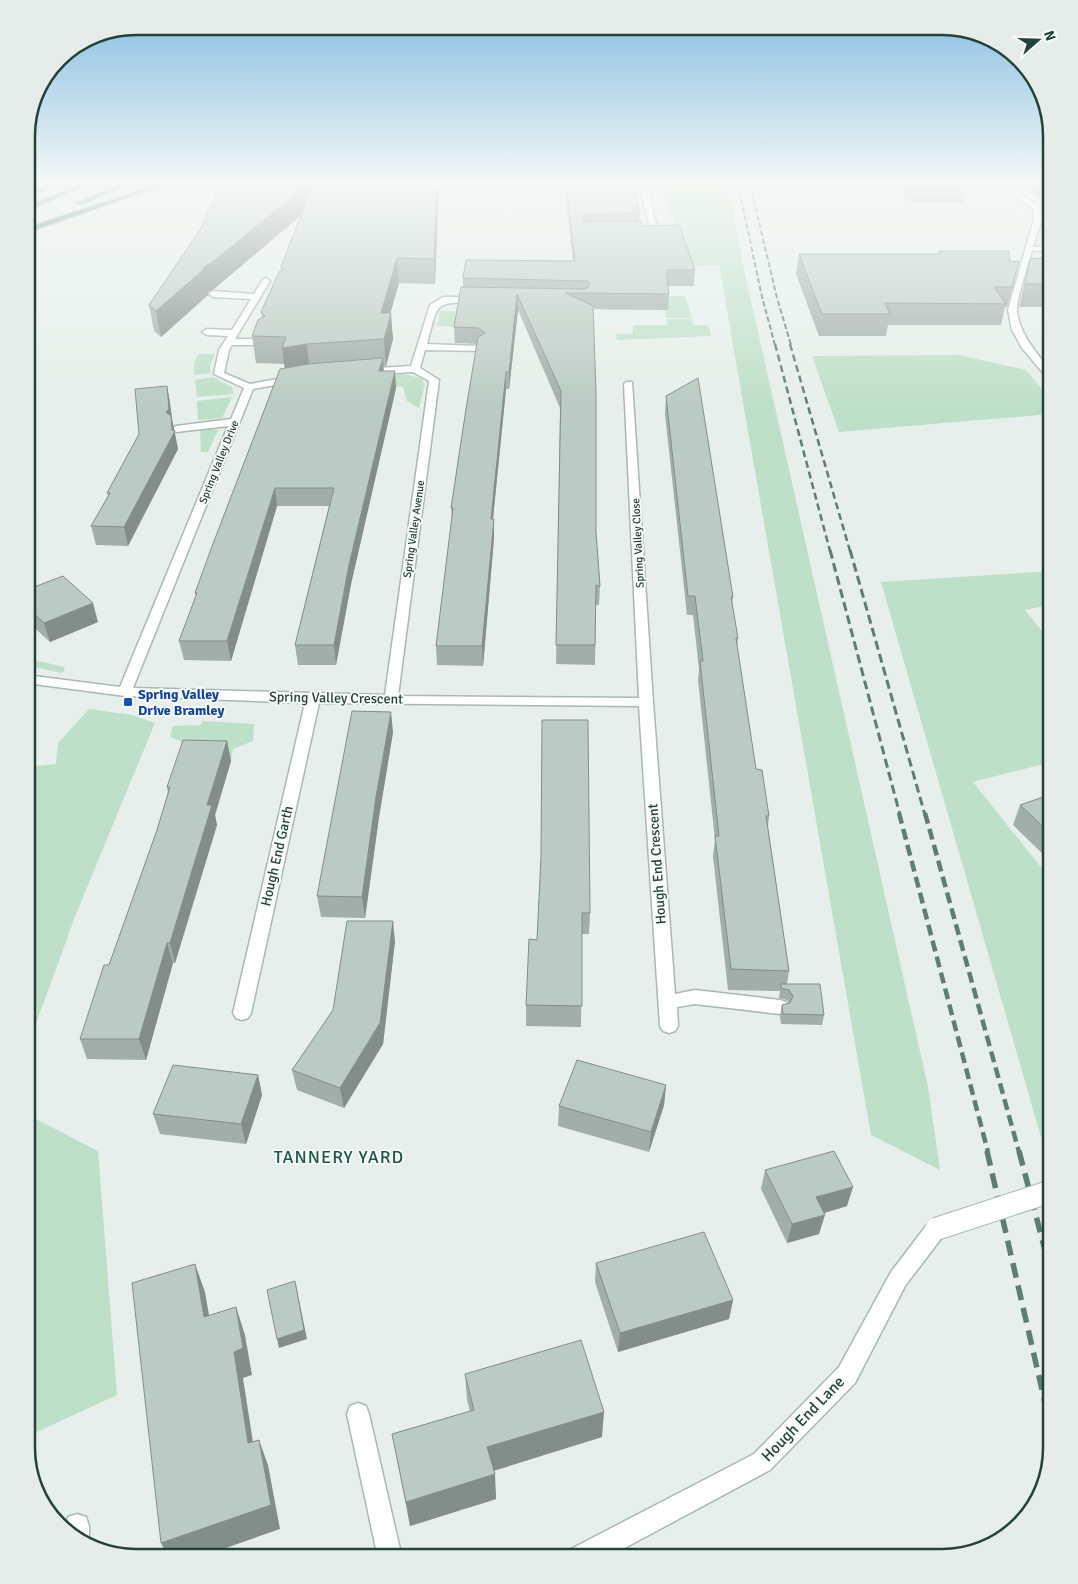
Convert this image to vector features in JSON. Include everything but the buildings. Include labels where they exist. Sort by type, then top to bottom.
[{"type":"street","points":[[1027,258],[1012,310],[1017,330],[1027,348],[1043,367]]},
{"type":"street","points":[[266,281],[224,350],[219,374],[249,387],[301,378]]},
{"type":"street","points":[[213,294],[272,294]]},
{"type":"street","points":[[348,373],[415,369],[433,307],[443,300],[486,299]]},
{"type":"street","points":[[207,332],[235,333]]},
{"type":"street","points":[[229,342],[262,342]]},
{"type":"street","points":[[422,347],[479,348]]},
{"type":"street","name":"Spring Valley Avenue","points":[[391,699],[434,380],[415,369]]},
{"type":"street","name":"Spring Valley Close","points":[[629,384],[646,702]]},
{"type":"street","name":"Spring Valley Drive","points":[[125,692],[249,387]]},
{"type":"street","points":[[176,428],[235,422]]},
{"type":"street","name":"Spring Valley Crescent","points":[[35,680],[125,692],[313,699],[646,702]]},
{"type":"street","name":"Hough End Garth","points":[[242,1013],[313,699]]},
{"type":"street","name":"Hough End Crescent","points":[[646,702],[669,1026]]},
{"type":"street","points":[[667,1002],[695,997],[780,1007]]},
{"type":"street","name":"Hough End Lane","points":[[597,1549],[762,1462],[847,1375],[898,1279],[936,1229],[1043,1194]]},
{"type":"street","points":[[358,1414],[388,1549]]},
{"type":"green space","points":[[689,258],[742,258],[928,1087],[940,1170],[871,1135],[719,265],[692,266]]},
{"type":"green space","points":[[636,296],[685,296],[692,318],[666,318],[665,311],[667,310],[604,310],[605,301]]},
{"type":"green space","points":[[440,311],[499,312],[458,327],[437,326]]},
{"type":"green space","points":[[667,319],[692,319],[693,325],[708,325],[711,336],[617,340],[616,334],[633,334],[633,325],[667,325]]},
{"type":"green space","points":[[198,354],[215,354],[210,366],[211,373],[194,375],[194,364]]},
{"type":"green space","points":[[959,355],[1026,370],[1043,390],[1043,415],[839,432],[812,356]]},
{"type":"green space","points":[[403,374],[421,378],[425,384],[419,408],[407,401],[403,387],[372,386],[379,376]]},
{"type":"green space","points":[[213,377],[232,387],[233,394],[197,397],[195,380]]},
{"type":"green space","points":[[232,397],[222,418],[198,420],[197,401]]},
{"type":"green space","points":[[200,428],[218,430],[208,452],[201,452]]},
{"type":"green space","points":[[1043,572],[1043,606],[1025,610],[1043,633],[1043,764],[973,782],[1043,870],[1043,1136],[1041,1137],[881,582]]},
{"type":"green space","points":[[35,660],[64,667],[65,670],[61,673],[35,667]]},
{"type":"green space","points":[[89,709],[132,715],[155,723],[76,914],[35,1026],[35,766],[56,764],[58,743]]},
{"type":"green space","points":[[203,721],[254,724],[253,741],[233,749],[231,761],[170,737],[173,726],[200,725]]},
{"type":"green space","points":[[35,1119],[98,1151],[117,1395],[35,1433]]},
{"type":"railway","points":[[754,258],[775,345]]},
{"type":"railway","points":[[768,258],[791,345]]},
{"type":"railway","points":[[775,344],[830,551]]},
{"type":"railway","points":[[790,344],[850,551]]},
{"type":"railway","points":[[830,550],[900,815]]},
{"type":"railway","points":[[850,550],[925,815]]},
{"type":"railway","points":[[899,813],[988,1152]]},
{"type":"railway","points":[[925,813],[1019,1152]]},
{"type":"railway","points":[[987,1151],[1043,1394]]},
{"type":"railway","points":[[1019,1151],[1043,1243]]},
{"type":"place","name":"Spring Valley Drive Bramley","points":[[128,702]]},
{"type":"district","name":"TANNERY YARD","points":[[339,1157]]}]
